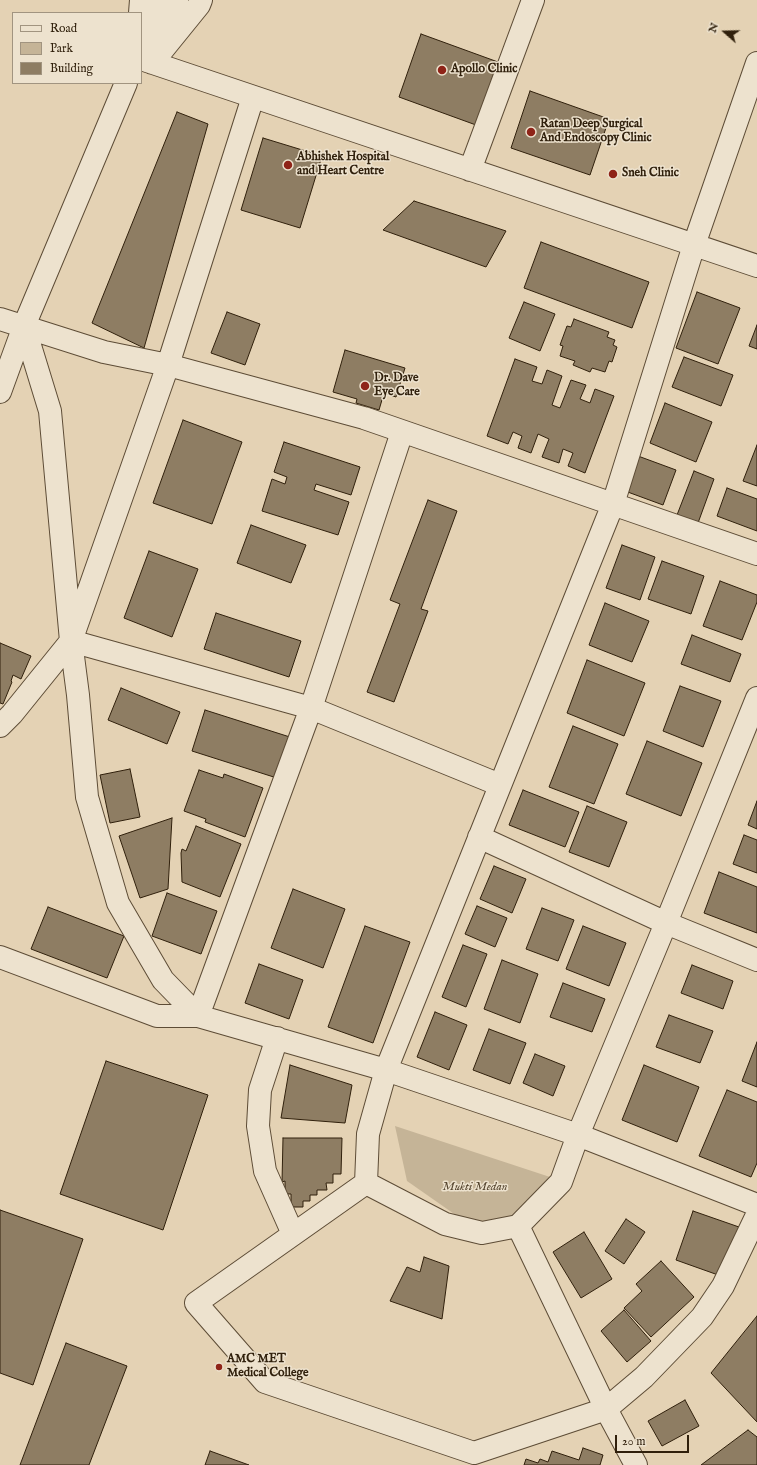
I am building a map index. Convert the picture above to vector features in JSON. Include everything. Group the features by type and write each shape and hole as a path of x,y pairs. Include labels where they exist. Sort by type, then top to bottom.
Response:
{"street":[{"path":"145,56 199,5 201,0"},
{"path":"470,170 533,0"},
{"path":"145,56 158,7"},
{"path":"145,56 254,97 757,266"},
{"path":"366,1183 368,1134 386,1070 613,504 694,245 757,63"},
{"path":"0,392 24,326 126,84"},
{"path":"0,726 12,714 71,641 168,365 254,97"},
{"path":"0,319 104,352 168,365 364,418 757,554"},
{"path":"24,326 50,411 87,797 118,903 163,980 198,1016"},
{"path":"198,1016 311,708 402,432"},
{"path":"71,641 311,708 500,785"},
{"path":"366,1183 445,1224 482,1233 518,1226 561,1182 578,1136 757,698"},
{"path":"479,837 666,923 757,960"},
{"path":"0,957 157,1016 198,1016 386,1070 578,1136 757,1205"},
{"path":"277,1038 260,1090 258,1126 265,1171 293,1234"},
{"path":"366,1183 196,1302 265,1382 474,1453 606,1409 644,1377 702,1317 723,1286 757,1215"},
{"path":"518,1226 606,1409 636,1465"}],"green space":[{"name":"Mukti Medan","path":"395,1126 550,1177 524,1213 470,1225 407,1181"}],"building":[{"path":"421,34 498,62 476,125 399,97"},
{"path":"530,91 609,119 590,175 511,148"},
{"path":"177,112 208,124 144,348 92,323"},
{"path":"263,138 322,156 300,228 241,210"},
{"path":"414,201 506,231 486,267 383,230"},
{"path":"541,242 649,282 632,328 524,288"},
{"path":"697,292 740,308 718,364 676,348"},
{"path":"524,302 555,314 540,351 509,338"},
{"path":"227,312 260,324 245,365 211,353"},
{"path":"574,319 609,332 607,337 615,340 613,345 617,347 612,362 609,361 605,372 592,368 590,372 573,365 575,361 560,356 563,346 560,345 567,326 571,327"},
{"path":"757,325 757,349 749,346"},
{"path":"345,350 405,368 396,397 384,393 379,410 356,403 357,399 333,392"},
{"path":"684,357 733,375 721,406 672,387"},
{"path":"515,359 537,367 532,381 542,384 547,370 562,376 552,405 560,408 571,380 586,385 580,399 590,403 595,389 614,396 585,473 568,466 573,453 563,449 559,463 542,457 549,439 538,434 531,453 518,448 522,436 513,432 508,444 487,436"},
{"path":"665,403 712,422 696,462 650,443"},
{"path":"183,420 242,442 212,524 153,503"},
{"path":"284,442 360,467 351,495 316,484 314,490 349,502 338,535 262,511 272,479 285,484 287,477 274,472"},
{"path":"757,445 757,486 743,481"},
{"path":"638,456 676,470 663,505 625,491"},
{"path":"694,471 714,479 698,523 677,515"},
{"path":"727,488 757,499 757,531 717,516"},
{"path":"428,500 457,511 421,609 428,611 394,702 367,692 400,604 390,600"},
{"path":"251,525 306,545 291,583 237,563"},
{"path":"622,545 655,557 640,600 606,588"},
{"path":"149,551 198,569 172,637 124,618"},
{"path":"662,561 704,576 691,614 648,599"},
{"path":"720,581 757,595 757,602 742,640 703,626"},
{"path":"605,603 649,621 632,662 589,645"},
{"path":"216,613 301,641 289,677 204,649"},
{"path":"692,635 741,654 730,682 681,664"},
{"path":"0,643 31,656 21,679 13,675 12,682 3,704 0,703"},
{"path":"587,660 645,683 624,736 567,713"},
{"path":"680,686 721,701 703,747 663,731"},
{"path":"121,688 180,712 167,744 108,720"},
{"path":"205,710 293,738 280,779 192,751"},
{"path":"573,726 618,744 594,804 549,787"},
{"path":"647,741 702,763 681,816 626,794"},
{"path":"130,769 140,817 110,823 100,775"},
{"path":"199,770 223,778 224,774 263,788 245,837 205,822 206,819 184,811"},
{"path":"523,790 579,812 565,847 509,825"},
{"path":"757,801 757,829 748,825"},
{"path":"587,806 627,822 609,867 569,852"},
{"path":"172,818 168,889 140,898 119,836"},
{"path":"196,826 241,844 220,897 182,882 182,849 186,851"},
{"path":"744,835 757,840 757,873 733,864"},
{"path":"494,866 526,879 512,913 480,899"},
{"path":"719,872 757,887 757,933 704,913"},
{"path":"293,889 345,909 323,968 271,948"},
{"path":"167,893 217,911 201,954 152,936"},
{"path":"477,906 507,918 495,947 465,934"},
{"path":"48,907 124,936 107,978 31,949"},
{"path":"542,908 574,920 558,961 526,949"},
{"path":"365,926 410,942 373,1043 328,1027"},
{"path":"583,926 626,943 609,986 566,969"},
{"path":"463,945 487,954 466,1007 442,997"},
{"path":"502,960 538,974 520,1023 484,1009"},
{"path":"259,964 303,980 289,1019 245,1003"},
{"path":"692,965 733,981 723,1009 681,993"},
{"path":"563,983 605,999 592,1032 550,1017"},
{"path":"435,1012 467,1025 449,1070 417,1057"},
{"path":"669,1015 713,1031 700,1063 656,1047"},
{"path":"489,1029 526,1043 510,1084 473,1070"},
{"path":"757,1042 757,1087 742,1081"},
{"path":"535,1054 565,1066 553,1096 523,1083"},
{"path":"106,1061 208,1095 163,1230 60,1194"},
{"path":"290,1065 352,1085 345,1123 281,1118"},
{"path":"644,1065 699,1087 677,1142 622,1120"},
{"path":"727,1090 757,1102 757,1163 751,1177 699,1156"},
{"path":"283,1138 342,1138 341,1174 333,1174 333,1183 326,1183 327,1190 317,1190 317,1195 310,1195 310,1201 303,1201 303,1207 291,1207 291,1194 285,1194 285,1181 282,1182"},
{"path":"0,1210 83,1239 33,1385 0,1373"},
{"path":"693,1211 739,1227 721,1276 676,1260"},
{"path":"626,1219 645,1232 624,1264 605,1251"},
{"path":"584,1232 612,1279 581,1298 553,1252"},
{"path":"424,1257 449,1266 442,1319 390,1301 407,1267 420,1272"},
{"path":"661,1261 694,1297 651,1337 624,1308 642,1291 636,1284"},
{"path":"624,1310 651,1341 627,1362 601,1331"},
{"path":"757,1316 757,1422 711,1373"},
{"path":"66,1343 127,1366 89,1465 20,1465"},
{"path":"685,1400 699,1426 662,1446 648,1421"},
{"path":"748,1430 757,1437 757,1465 701,1465"},
{"path":"583,1448 603,1455 600,1465 524,1465 526,1459 538,1463 540,1459 548,1462 552,1451 579,1460"},
{"path":"210,1451 249,1465 205,1465"}],"place":[{"name":"Apollo Clinic","path":"442,70"},
{"name":"Ratan Deep Surgical And Endoscopy Clinic","path":"531,132"},
{"name":"Abhishek Hospital and Heart Centre","path":"288,165"},
{"name":"Sneh Clinic","path":"613,174"},
{"name":"Dr. Dave Eye Care","path":"365,386"},
{"name":"AMC MET Medical College","path":"219,1367"}]}
